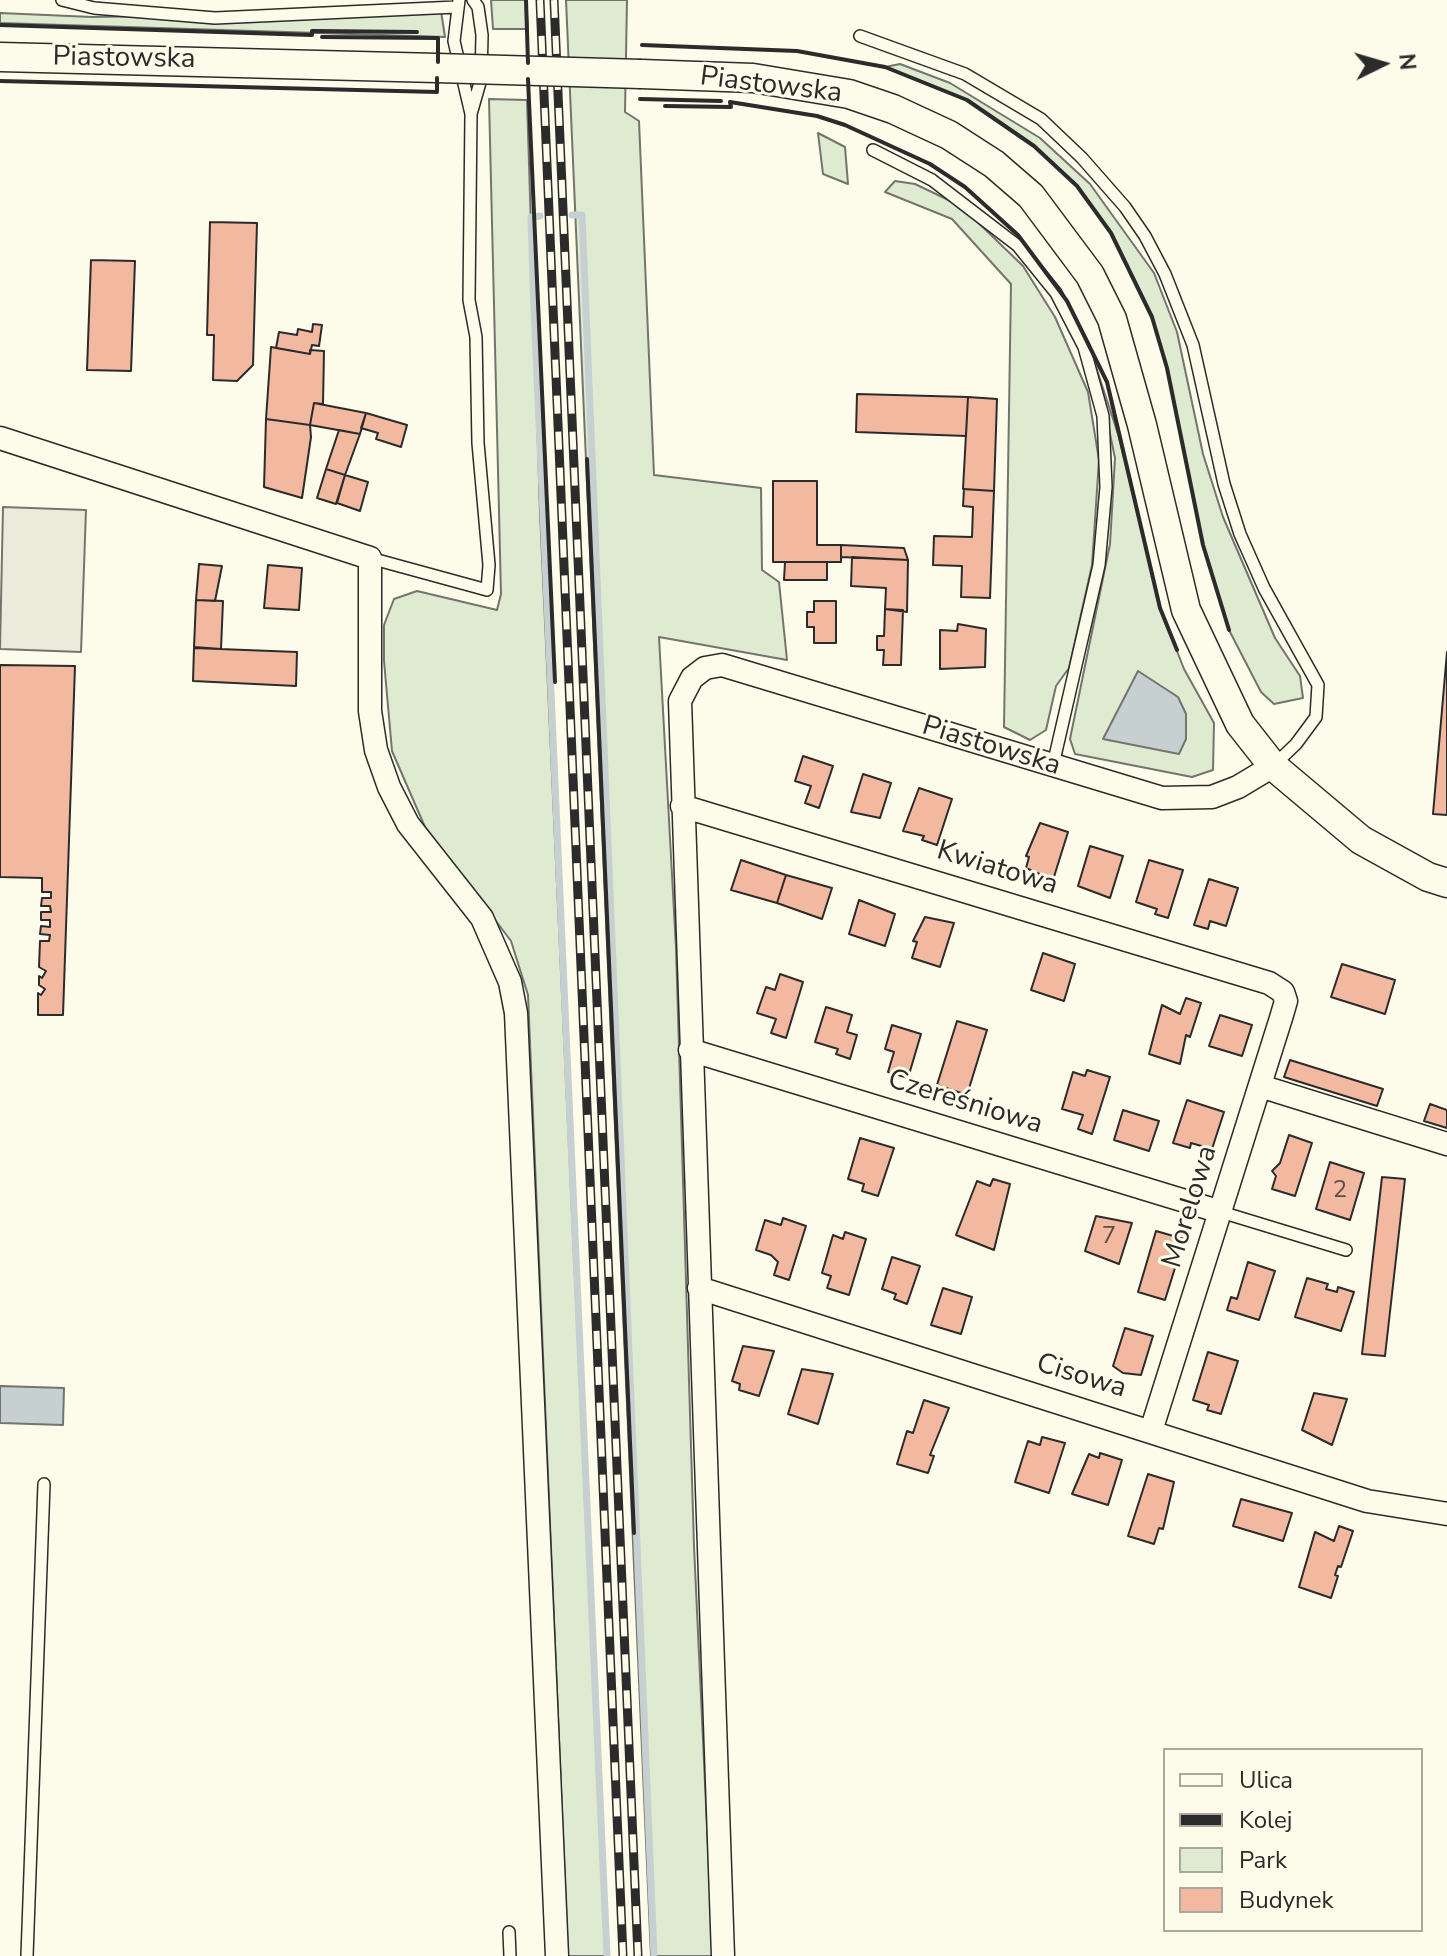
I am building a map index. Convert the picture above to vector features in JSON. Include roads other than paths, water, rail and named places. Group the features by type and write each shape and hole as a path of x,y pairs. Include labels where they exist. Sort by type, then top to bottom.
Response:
{"street":[{"name":"Piastowska","path":"0,57 753,78 849,94 893,109 949,135 994,164 1031,196 1062,233 1090,275 1112,319 1142,425 1186,610 1240,724 1273,766 1361,840 1428,877 1447,883"},
{"path":"0,438 370,558 370,711 376,750 389,787 408,824 482,918 510,982 516,1013 522,1080 557,1956"},
{"name":"Piastowska","path":"682,806 680,701 692,678 705,668 722,665 1162,798 1212,797 1238,787 1273,766"},
{"path":"682,806 723,1956"},
{"name":"Kwiatowa","path":"682,806 1269,983 1279,988 1286,1001"},
{"name":"Morelowa","path":"1151,1431 1286,1001"},
{"name":"Czereśniowa","path":"690,1050 1221,1212"},
{"path":"1260,1086 1447,1144"},
{"name":"Cisowa","path":"699,1288 1367,1501 1447,1514"}],"lane":[{"path":"62,0 94,8 215,18 458,4 454,41 471,114 469,300 476,337 478,443 489,565 487,590 370,558"},
{"path":"471,114 481,79 482,35 478,7 473,0"},
{"path":"860,36 965,74 1041,119 1082,158 1125,207 1145,236 1165,274 1193,345 1224,484 1240,534 1264,588 1318,685 1316,717 1296,744 1273,766"},
{"path":"873,150 932,180 1018,246 1056,293 1084,347 1103,416 1106,487 1099,565 1053,765"},
{"path":"1221,1212 1346,1250"},
{"path":"27,1956 44,1484"},
{"path":"509,1932 510,1956"}],"waterway":[{"path":"572,215 582,215 654,1956"},
{"path":"540,216 531,217 534,309 607,1956"}],"railway":[{"path":"540,0 623,1956"},
{"path":"554,0 638,1956"}]}
